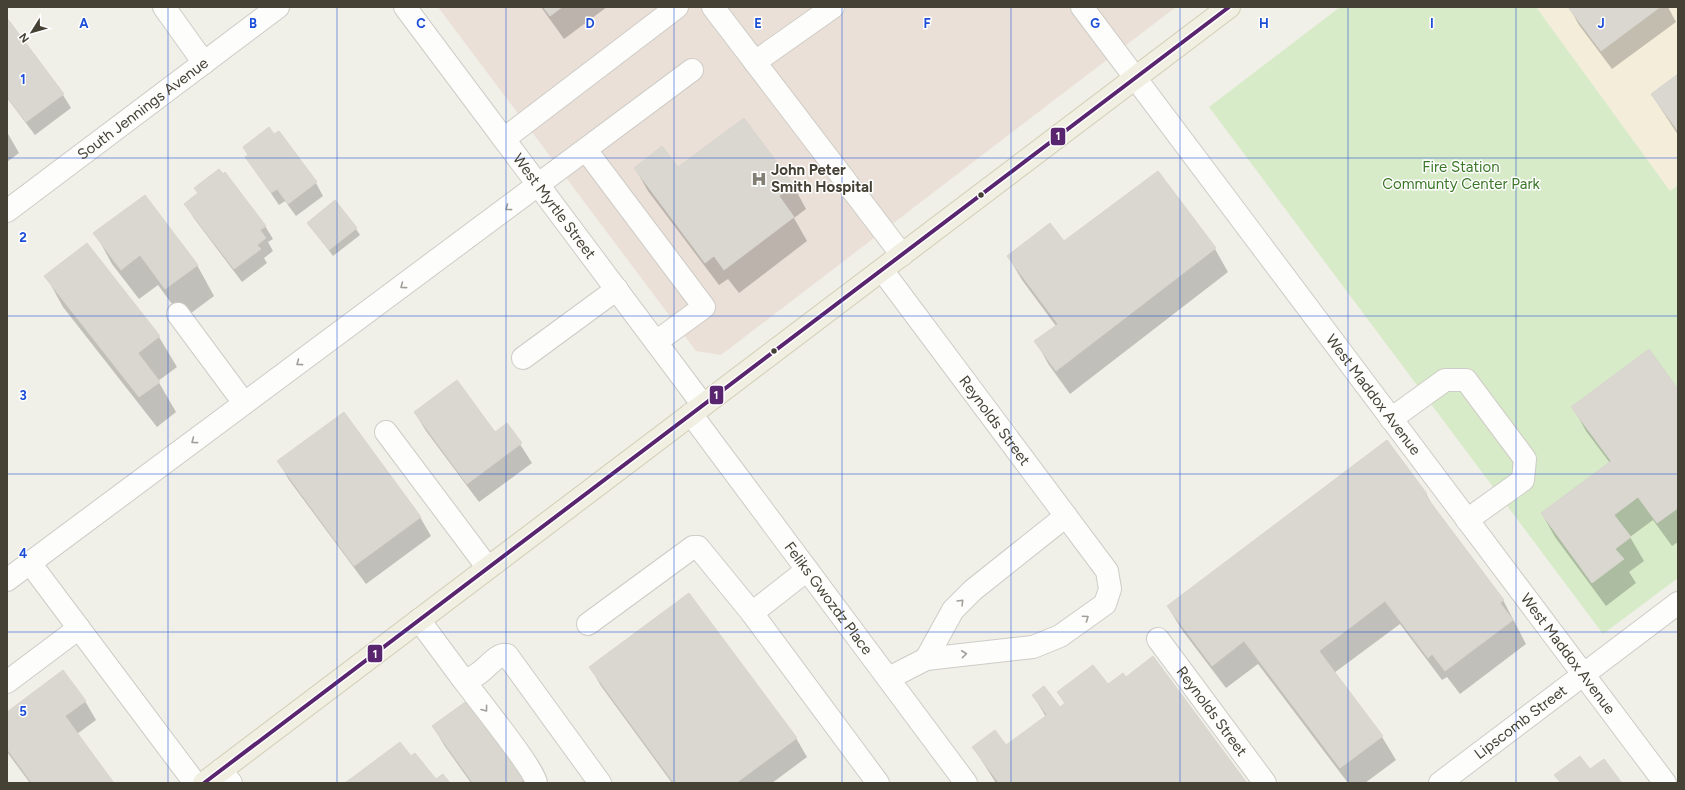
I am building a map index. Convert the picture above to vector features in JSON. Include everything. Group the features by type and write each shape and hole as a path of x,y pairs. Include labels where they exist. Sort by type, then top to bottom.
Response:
{"main road":[{"path":"204,783 226,776 419,620 1229,7"}],"street":[{"path":"164,7 204,63"},
{"name":"South Jennings Avenue","path":"7,211 278,7"},
{"name":"West Myrtle Street","path":"405,7 656,342 697,410"},
{"path":"504,139 677,7"},
{"path":"713,7 902,255"},
{"path":"755,62 832,7"},
{"name":"West Maddox Avenue","path":"1082,7 1665,783"},
{"path":"7,580 692,70"},
{"path":"586,150 704,307 656,342"},
{"name":"Reynolds Street","path":"882,270 1107,571 1110,589 1105,604 1060,636 1033,647 926,659"},
{"path":"523,358 616,289"},
{"path":"178,314 244,404"},
{"path":"1391,419 1445,380 1466,380 1525,459 1522,480 1467,520"},
{"name":"Feliks Gwozdz Place","path":"697,410 807,570 966,783"},
{"path":"386,432 488,568"},
{"path":"889,678 926,659 954,610 973,590 1066,516"},
{"path":"588,624 692,547 698,547 752,613 878,783"},
{"path":"30,563 195,783"},
{"path":"752,613 807,570"},
{"name":"Lipscomb Street","path":"1440,783 1678,604"},
{"path":"419,620 527,764 536,779 536,783"},
{"path":"7,682 79,628"},
{"name":"Reynolds Street","path":"1158,639 1265,783"},
{"path":"462,678 471,678 500,656 507,655 600,783"}],"shaded area":[{"name":"John Peter Smith Hospital","path":"438,7 1176,7 721,355 696,351"},
{"path":"1536,7 1678,7 1678,185 1670,191"}],"green space":[{"name":"Fire Station Communty Center Park","path":"1340,7 1536,7 1670,191 1678,185 1678,578 1603,634 1209,107"}],"building":[{"path":"543,7 562,7 550,16"},
{"path":"1568,7 1660,7 1601,51"},
{"path":"7,18 64,94 26,122 7,97"},
{"path":"1678,74 1678,131 1651,94"},
{"path":"744,118 794,185 779,196 794,217 724,270 714,256 705,263 634,168 662,146 678,167"},
{"path":"269,127 274,134 279,131 317,182 288,204 277,189 271,193 245,157 248,155 243,147"},
{"path":"219,169 223,174 225,172 266,226 260,230 266,238 257,245 261,249 234,269 184,204 198,193 194,188"},
{"path":"1158,171 1216,248 1056,371 1034,341 1058,324 1007,256 1050,223 1064,241"},
{"path":"145,195 198,265 165,289 140,255 121,270 93,233"},
{"path":"335,200 357,228 329,250 307,223"},
{"path":"87,243 160,336 138,353 160,382 139,397 44,276"},
{"path":"1649,349 1678,389 1678,508 1657,523 1638,497 1614,515 1631,537 1615,549 1624,559 1592,583 1541,513 1611,461 1571,407"},
{"path":"457,380 495,432 507,423 522,443 467,484 414,412"},
{"path":"344,412 421,517 354,566 277,461"},
{"path":"1387,440 1427,494 1425,495 1504,600 1500,603 1513,620 1445,671 1432,654 1428,658 1385,601 1319,651 1383,736 1340,768 1244,641 1212,666 1167,606"},
{"path":"689,593 797,738 736,783 674,783 589,667"},
{"path":"1153,656 1247,783 999,783 972,747 995,730 1006,745 1047,715 1032,695 1044,686 1060,707 1065,703 1057,692 1093,665 1108,684 1123,673 1126,677"},
{"path":"63,670 86,701 65,716 114,783 32,783 7,749 7,712"},
{"path":"468,700 525,779 519,783 473,783 432,726"},
{"path":"400,742 411,756 415,753 436,779 443,774 450,783 345,783"},
{"path":"1580,756 1590,769 1604,759 1622,783 1561,783 1554,775"}],"transit line":[{"name":"1","path":"204,783 1229,7"}],"place":[{"name":"John Peter Smith Hospital","path":"759,179"}]}
